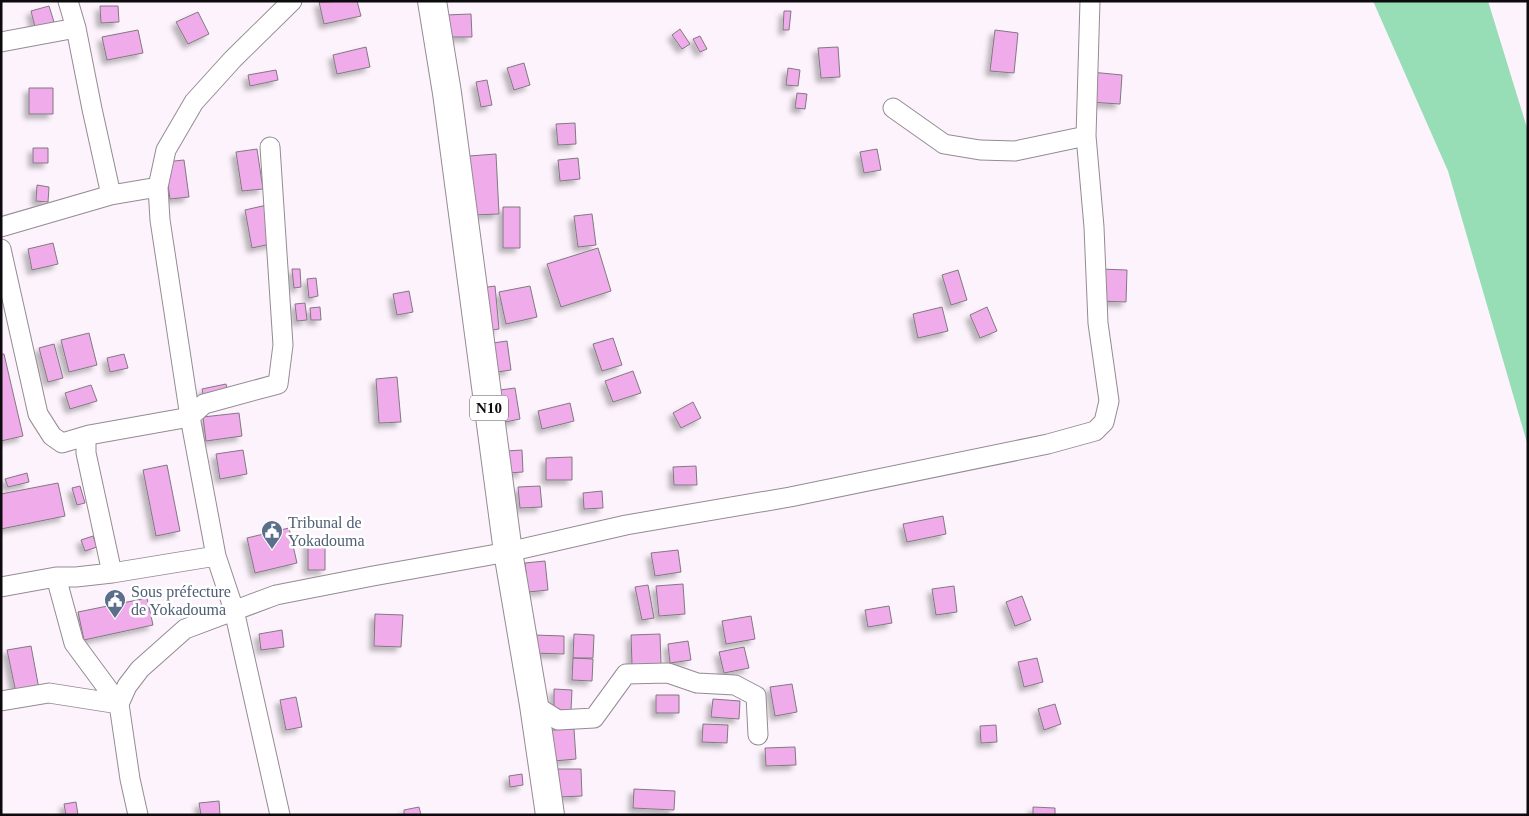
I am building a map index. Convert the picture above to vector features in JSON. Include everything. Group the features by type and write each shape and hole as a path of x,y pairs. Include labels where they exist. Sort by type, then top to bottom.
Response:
{"highway":[{"name":"N10","path":"432,1 447,93 508,552 534,704 550,815"}],"street":[{"path":"68,1 76,28 112,195"},
{"path":"280,815 234,610 216,556 190,417 160,220 158,187 166,150 194,102 233,58 292,1"},
{"path":"119,704 127,686 140,669 185,630 276,595 508,552 626,525 790,496 1039,446 1074,438 1095,430 1104,422 1109,401 1098,324 1094,227 1086,136 1090,1"},
{"path":"1,42 76,28"},
{"path":"893,108 944,144 980,150 1014,151 1086,136"},
{"path":"1,249 38,414 52,436 62,443 89,435 190,417 204,404 278,384 283,345 270,147"},
{"path":"1,227 112,195 158,187"},
{"path":"89,435 86,442 86,453 112,572"},
{"path":"1,587 56,577 76,577 216,556"},
{"path":"56,577 74,643 119,704 130,779 138,815"},
{"path":"534,704 558,720 594,718 626,674 668,673 697,683 734,685 756,696 758,735"},
{"path":"1,701 49,694 119,704"}],"green space":[{"path":"1373,1 1488,1 1528,131 1528,446 1448,171"}],"building":[{"path":"357,1 361,16 324,24 319,2"},
{"path":"49,6 54,22 35,27 31,11"},
{"path":"100,6 118,6 119,22 101,23"},
{"path":"784,11 791,11 789,30 783,30"},
{"path":"198,12 209,34 188,44 176,22"},
{"path":"471,14 472,37 446,37 446,15"},
{"path":"680,29 690,44 682,49 672,35"},
{"path":"138,30 143,53 107,60 102,37"},
{"path":"995,30 1018,33 1014,73 990,71"},
{"path":"700,36 707,49 700,52 693,39"},
{"path":"366,47 370,67 337,74 333,55"},
{"path":"838,47 840,77 821,78 818,48"},
{"path":"524,63 530,85 514,90 507,68"},
{"path":"788,68 800,70 798,86 786,85"},
{"path":"276,70 278,80 250,86 248,75"},
{"path":"1091,72 1122,75 1120,104 1089,102"},
{"path":"487,80 492,105 481,107 476,82"},
{"path":"29,88 53,88 53,114 29,114"},
{"path":"797,93 807,94 805,109 795,108"},
{"path":"575,123 576,144 558,145 556,124"},
{"path":"33,148 48,148 48,163 33,163"},
{"path":"257,149 263,189 242,191 236,152"},
{"path":"877,149 881,170 864,173 860,152"},
{"path":"496,154 499,214 472,215 469,156"},
{"path":"578,158 580,179 560,181 558,160"},
{"path":"184,160 189,197 170,199 165,162"},
{"path":"37,185 49,187 48,202 36,201"},
{"path":"267,205 275,243 252,248 245,210"},
{"path":"503,207 520,207 520,248 503,248"},
{"path":"592,214 596,245 578,247 574,216"},
{"path":"53,243 58,264 32,270 28,249"},
{"path":"598,248 611,291 561,307 547,264"},
{"path":"292,269 300,269 301,287 294,288"},
{"path":"1100,269 1127,270 1126,302 1099,301"},
{"path":"958,270 967,300 951,305 942,275"},
{"path":"316,278 318,296 309,298 307,279"},
{"path":"495,286 499,329 486,331 481,288"},
{"path":"530,286 537,317 506,324 499,292"},
{"path":"409,291 413,312 397,315 393,294"},
{"path":"305,303 307,320 297,321 295,304"},
{"path":"320,307 321,320 311,320 310,308"},
{"path":"942,307 948,331 918,338 913,314"},
{"path":"987,307 997,331 980,338 970,315"},
{"path":"89,333 97,365 69,372 61,340"},
{"path":"613,338 622,365 602,371 593,344"},
{"path":"507,341 511,370 497,372 493,343"},
{"path":"54,344 63,378 48,382 39,348"},
{"path":"1,354 4,354 23,436 1,441"},
{"path":"124,354 128,368 110,372 107,358"},
{"path":"633,371 641,393 613,402 605,381"},
{"path":"397,377 401,422 379,423 376,379"},
{"path":"226,384 228,394 204,399 202,389"},
{"path":"91,385 97,401 70,409 65,393"},
{"path":"515,388 520,419 505,422 500,390"},
{"path":"693,402 701,418 681,428 673,413"},
{"path":"570,403 574,421 542,429 538,411"},
{"path":"239,413 242,436 206,441 203,417"},
{"path":"243,450 247,474 220,479 216,454"},
{"path":"522,450 523,472 508,473 507,451"},
{"path":"572,457 572,480 546,480 546,458"},
{"path":"167,465 180,531 156,536 143,470"},
{"path":"696,466 697,485 674,485 673,467"},
{"path":"27,473 29,482 8,487 5,479"},
{"path":"58,483 65,516 1,529 1,494"},
{"path":"80,486 85,503 77,505 72,488"},
{"path":"540,486 542,507 520,508 518,487"},
{"path":"602,491 603,508 584,509 583,493"},
{"path":"943,516 946,534 907,542 903,524"},
{"name":"Tribunal de Yokadouma","path":"289,528 297,563 255,573 247,538"},
{"path":"93,536 97,547 85,551 81,540"},
{"path":"308,541 325,541 325,570 308,570"},
{"path":"678,550 681,572 655,576 651,553"},
{"path":"545,561 548,590 528,592 525,563"},
{"path":"683,584 685,614 659,616 656,586"},
{"path":"648,585 654,618 642,620 635,587"},
{"path":"954,586 957,612 936,615 932,589"},
{"path":"1022,596 1031,620 1015,626 1006,602"},
{"name":"Sous préfecture de Yokadouma","path":"147,598 153,625 84,640 78,612"},
{"path":"889,606 892,623 868,627 865,610"},
{"path":"375,614 403,615 401,647 374,646"},
{"path":"751,616 755,639 726,644 722,621"},
{"path":"282,630 284,647 261,650 259,634"},
{"path":"574,634 594,635 593,658 573,658"},
{"path":"660,634 661,664 632,665 631,635"},
{"path":"534,635 564,636 564,654 533,653"},
{"path":"688,641 691,660 670,663 668,644"},
{"path":"31,646 39,689 16,693 7,650"},
{"path":"744,647 749,668 724,673 719,652"},
{"path":"573,658 593,659 592,681 572,680"},
{"path":"1037,658 1043,682 1024,687 1018,662"},
{"path":"792,684 797,712 775,716 770,687"},
{"path":"554,689 572,690 571,710 554,710"},
{"path":"656,695 679,695 679,713 656,713"},
{"path":"296,697 302,727 286,730 280,700"},
{"path":"713,699 740,701 739,719 711,717"},
{"path":"1055,704 1061,724 1044,730 1038,709"},
{"path":"703,724 728,725 727,743 702,742"},
{"path":"996,725 997,742 981,743 980,726"},
{"path":"574,729 576,759 554,761 552,730"},
{"path":"795,747 796,765 766,766 765,748"},
{"path":"557,769 581,769 582,796 558,797"},
{"path":"522,774 523,785 510,787 509,776"},
{"path":"634,789 675,791 674,810 633,808"},
{"path":"219,801 220,815 201,815 199,803"},
{"path":"76,802 78,815 66,815 64,804"},
{"path":"419,807 421,815 404,815 404,810"},
{"path":"1033,807 1055,808 1055,815 1033,815"}],"place":[{"name":"Tribunal de Yokadouma","path":"272,550"},
{"name":"Sous préfecture de Yokadouma","path":"115,619"}]}
